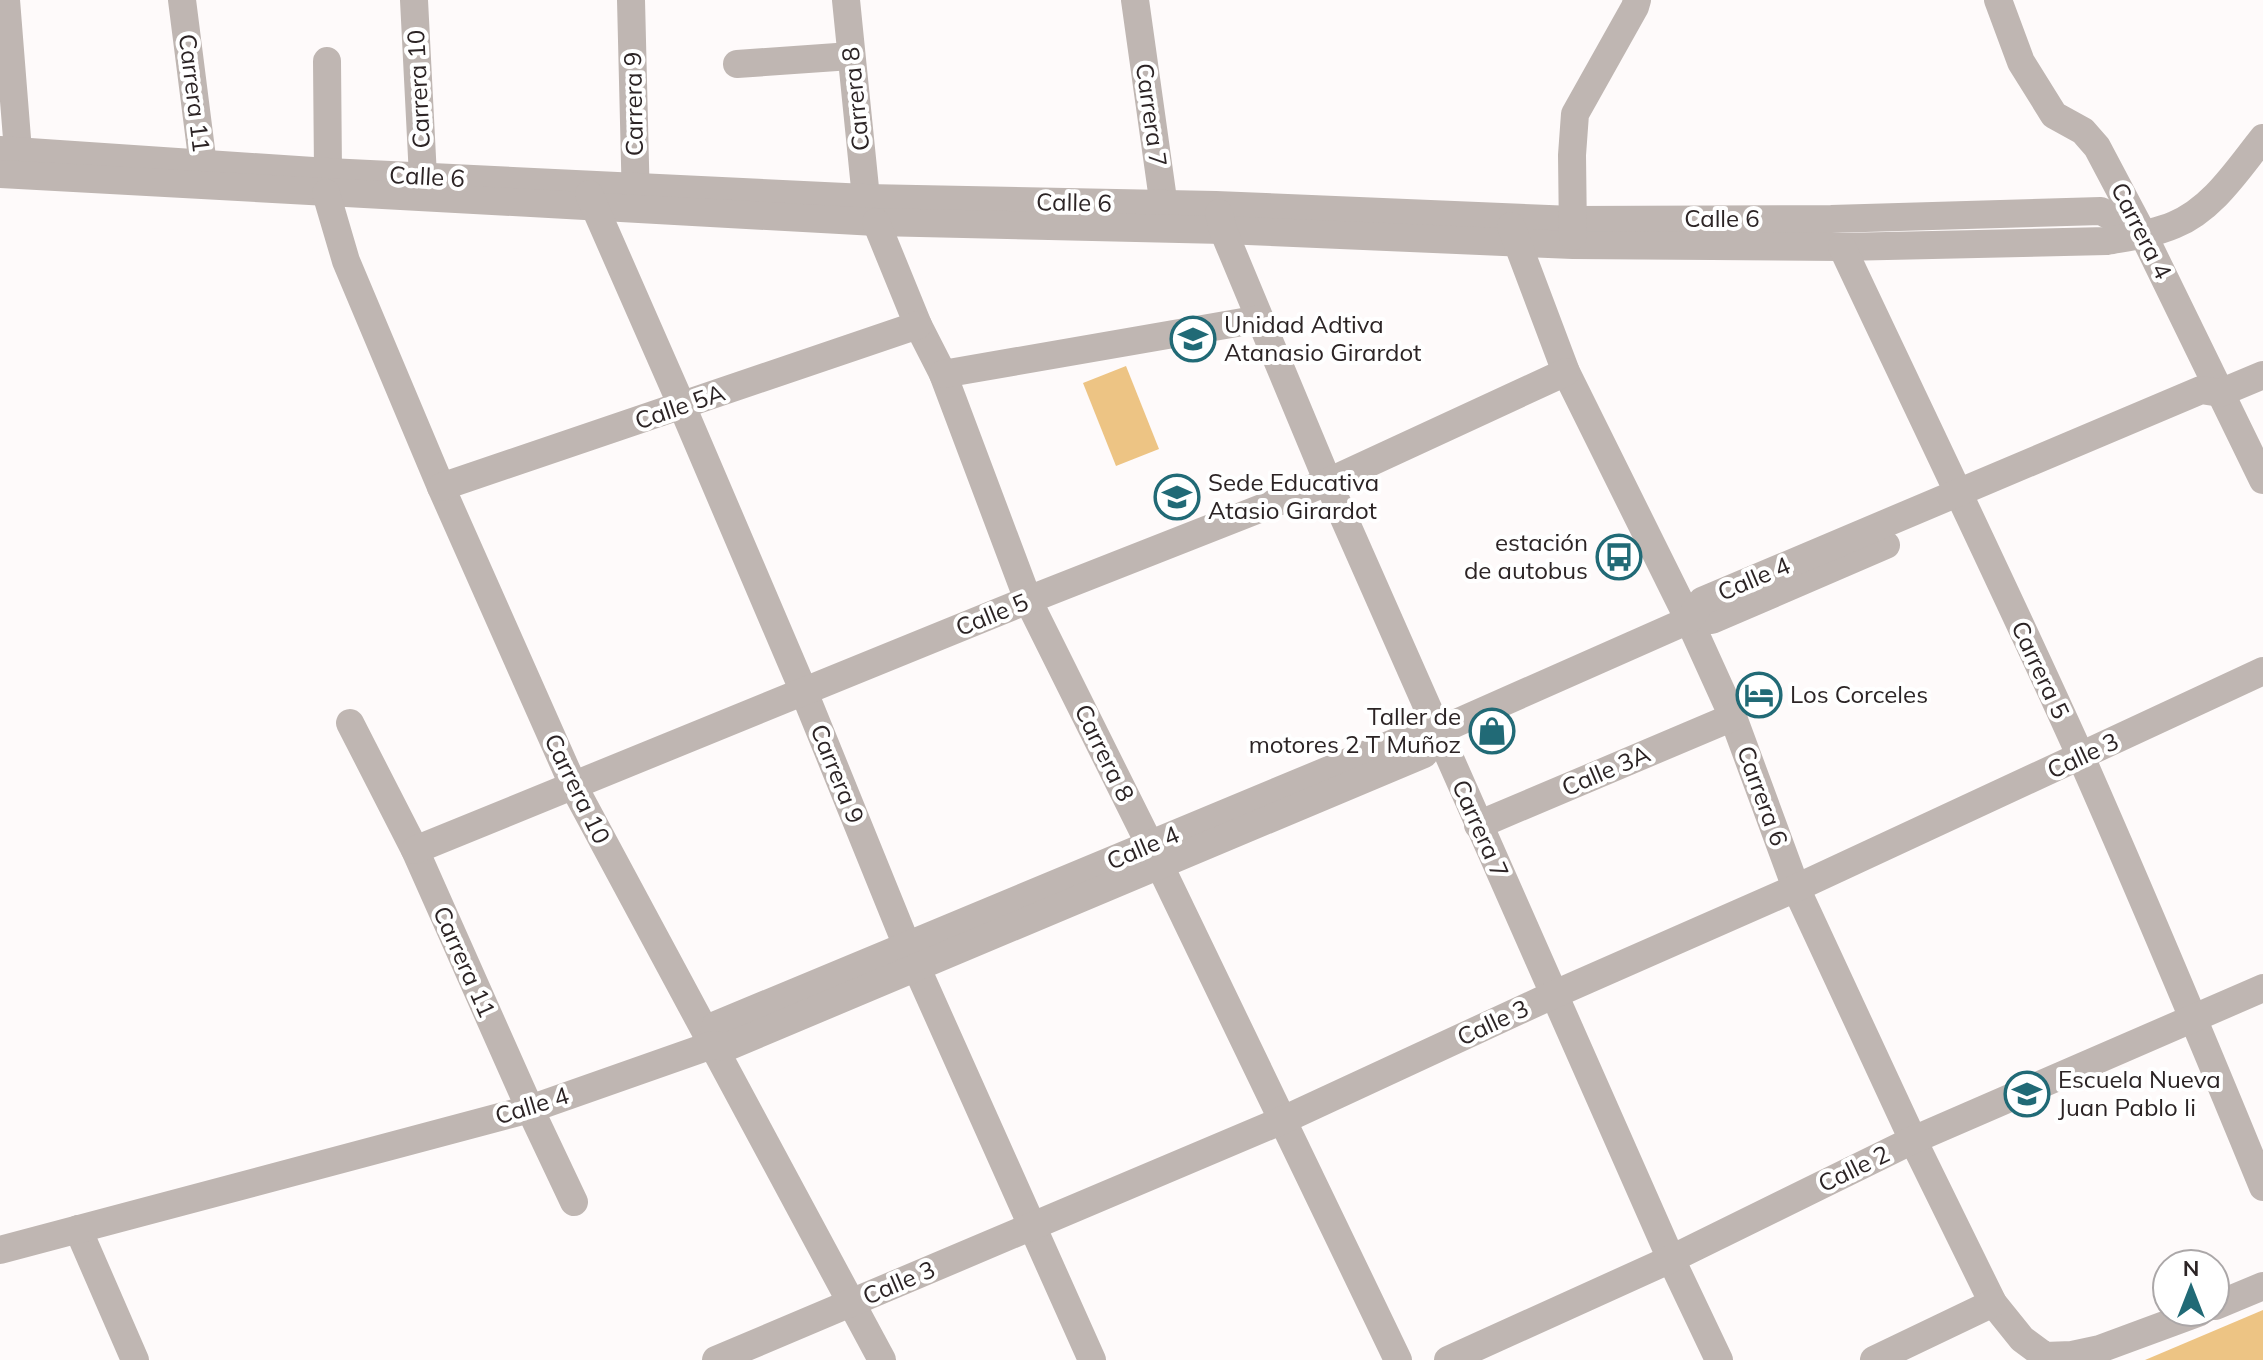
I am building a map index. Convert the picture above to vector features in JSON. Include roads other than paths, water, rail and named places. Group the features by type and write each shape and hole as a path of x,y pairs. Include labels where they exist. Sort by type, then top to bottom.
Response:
{"street":[{"path":"6,0 9,150"},
{"name":"Carrera 11","path":"182,0 205,175"},
{"name":"Carrera 10","path":"414,0 423,177"},
{"name":"Carrera 9","path":"631,0 636,198"},
{"name":"Carrera 8","path":"846,0 871,210 918,325 943,374 1028,600 1155,855 1398,1360"},
{"name":"Carrera 7","path":"1135,0 1166,217"},
{"path":"1573,232 1575,114 1637,0"},
{"name":"Carrera 4","path":"1998,0 2021,62 2054,115 2083,131 2097,147 2263,480"},
{"path":"737,64 851,56"},
{"name":"Carrera 10","path":"327,61 327,182 346,261 441,487 574,787 882,1360"},
{"name":"Calle 6","path":"0,174 205,175 871,210 1220,218 1573,232 1842,247 2107,241 2143,234 2176,225 2213,199 2263,138"},
{"name":"Calle 6","path":"9,150 205,175"},
{"name":"Calle 6","path":"327,182 423,177 590,197"},
{"name":"Carrera 9","path":"590,197 804,692 912,957 1092,1360"},
{"name":"Calle 6","path":"1573,232 1831,219 2101,211 2143,234"},
{"name":"Carrera 7","path":"1220,218 1328,482 1671,1259 1719,1360"},
{"name":"Carrera 6","path":"1513,230 1566,372 1689,620 1733,717 1796,888 1993,1303 2022,1339 2045,1356 2072,1355 2100,1349 2157,1328"},
{"name":"Carrera 5","path":"1842,247 2081,757 2263,1187"},
{"path":"943,374 1260,319"},
{"name":"Calle 5A","path":"441,487 918,325"},
{"name":"Calle 5","path":"415,850 1028,600 1328,482 1566,372"},
{"name":"Calle 4","path":"0,1250 530,1109 712,1045 716,1025 912,957 1155,855 1424,754 1438,731 1689,620 1702,601 1963,501 2201,390 2220,393 2263,375"},
{"name":"Calle 3","path":"716,1360 1283,1120 1555,994 1796,888 2263,671"},
{"name":"Calle 3A","path":"1478,825 1733,717"},
{"name":"Carrera 11","path":"350,723 415,850 574,1202"},
{"name":"Calle 2","path":"1448,1360 1671,1259 1913,1140 2263,988"},
{"path":"78,1229 135,1360"},
{"path":"2231,1299 2263,1286"},
{"path":"1874,1360 1993,1303"}],"place":[{"name":"Unidad Adtiva Atanasio Girardot","path":"1193,339"},
{"name":"Sede Educativa Atasio Girardot","path":"1177,497"},
{"name":"estación de autobus","path":"1619,557"},
{"name":"Los Corceles","path":"1759,695"},
{"name":"Taller de motores 2 T Muñoz","path":"1492,731"},
{"name":"Escuela Nueva Juan Pablo Ii","path":"2027,1094"}]}
